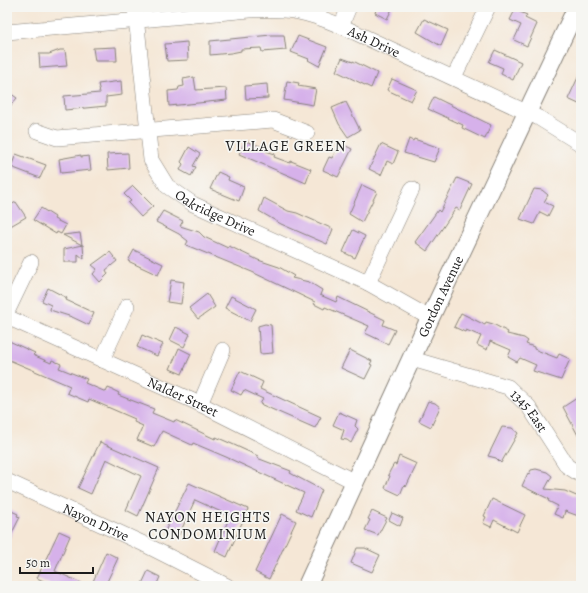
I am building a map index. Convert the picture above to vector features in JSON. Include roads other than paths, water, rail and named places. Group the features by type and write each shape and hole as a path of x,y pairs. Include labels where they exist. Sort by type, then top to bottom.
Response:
{"main road":[{"name":"Gordon Avenue","path":"307,586 430,318 577,7"}],"street":[{"path":"341,26 349,7"},
{"path":"454,77 488,7"},
{"name":"Ash Drive","path":"7,32 136,14 281,9 311,14 454,77 527,112 581,144"},
{"name":"Oakridge Drive","path":"136,14 151,160 167,186 186,200 368,283 430,318"},
{"path":"37,131 58,138 273,120 307,133"},
{"path":"368,283 412,189"},
{"path":"7,312 31,262"},
{"path":"102,360 127,306"},
{"name":"Nalder Street","path":"7,317 200,404 355,482"},
{"path":"200,404 223,350"},
{"name":"1345 East","path":"412,359 508,387 529,407 566,466 581,475"},
{"name":"Nayon Drive","path":"7,481 144,544 227,586"}],"district":[{"name":"VILLAGE GREEN","path":"286,146"},
{"name":"NAYON HEIGHTS CONDOMINIUM","path":"208,526"}]}
